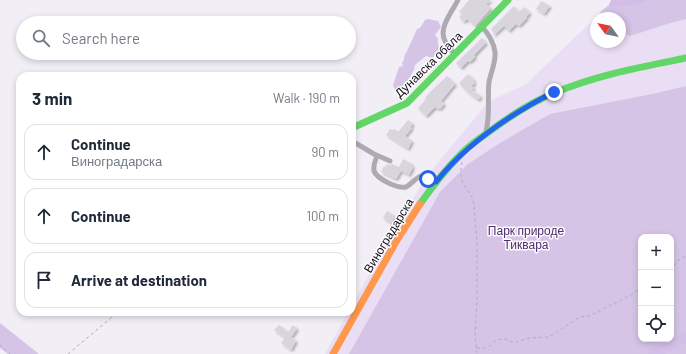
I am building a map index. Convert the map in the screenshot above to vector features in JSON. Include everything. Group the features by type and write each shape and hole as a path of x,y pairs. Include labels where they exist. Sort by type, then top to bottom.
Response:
{"street":[{"path":"455,54 445,43 442,32 458,0"},
{"name":"Дунавска обала","path":"356,126 407,102 508,0"},
{"path":"482,27 492,44 495,54 489,83 488,115 484,135"},
{"name":"Виноградарска","path":"356,311 402,230 436,182 458,157 484,135 512,116 554,92 590,80 628,70 686,58"},
{"path":"356,143 377,156 390,161"},
{"path":"377,156 374,165 376,174 394,185 401,188 406,187 421,176 436,182"},
{"name":"Виноградарска","path":"332,354 353,316"}],"path":[{"path":"464,152 461,177 472,197 474,205 477,244 477,302 475,335 477,354"},
{"path":"672,270 677,261 686,256"},
{"path":"477,348 485,348 501,339 519,342 529,338 549,336 580,317 588,316 601,310 638,290"},
{"path":"68,354 113,316"},
{"path":"0,345 10,354"}],"green space":[{"name":"Парк природе Тиквара","path":"613,0 686,0 686,354 325,354 346,316 356,316 356,298 426,177 488,102 526,84 590,23 590,48 626,48 626,12 602,12"},
{"path":"650,0 686,0 686,19 629,36 626,34 626,12 600,12 609,5 641,4"},
{"path":"428,19 438,21 441,27 435,35 438,39 438,45 441,52 432,58 426,56 415,65 405,91 401,95 398,95 393,85 399,67 403,66 402,62 417,29 420,28 425,20"},
{"name":"Парк природе Тиквара","path":"686,86 686,354 349,354 440,192 468,164 500,143 550,114"},
{"path":"0,323 39,354 8,354 0,348"}],"shaded area":[{"path":"611,0 650,0 641,4 610,7 609,5"}],"building":[{"path":"469,0 491,0 486,4 491,8 475,26 467,19 464,22 459,17 462,14 459,12"},
{"path":"541,1 550,6 544,14 536,9"},
{"path":"514,6 519,12 524,7 530,13 526,17 527,18 519,26 516,24 509,31 504,26 493,36 494,33 491,29"},
{"path":"482,38 486,43 475,54 475,57 470,62 468,61 461,68 456,63"},
{"path":"468,74 475,83 471,86 474,88 472,90 481,96 478,100 459,83"},
{"path":"447,76 455,84 441,101 444,104 440,109 435,107 426,116 418,108 430,92"},
{"path":"408,120 413,124 410,127 412,128 405,136 412,141 408,149 386,135 390,129 394,129 398,132"},
{"path":"403,159 412,164 411,165 413,167 409,175 401,171 396,179 381,172 387,164 392,164 399,167"},
{"path":"387,211 395,216 391,223 383,218"},
{"path":"279,325 288,332 293,325 297,329 291,337 296,341 291,350 281,343 285,338 274,330"}],"waterway":[{"path":"653,354 686,337"}],"traffic: fast":[{"path":"356,126 407,103 508,0"},
{"path":"420,204 454,161 466,149 502,122 527,106 554,93 586,81 619,72 686,58"}],"traffic: slow":[{"path":"356,313 397,240 420,204"},
{"path":"333,354 354,316"}],"route":[{"path":"428,179 436,182 458,157 484,135 512,116 554,92"}]}
